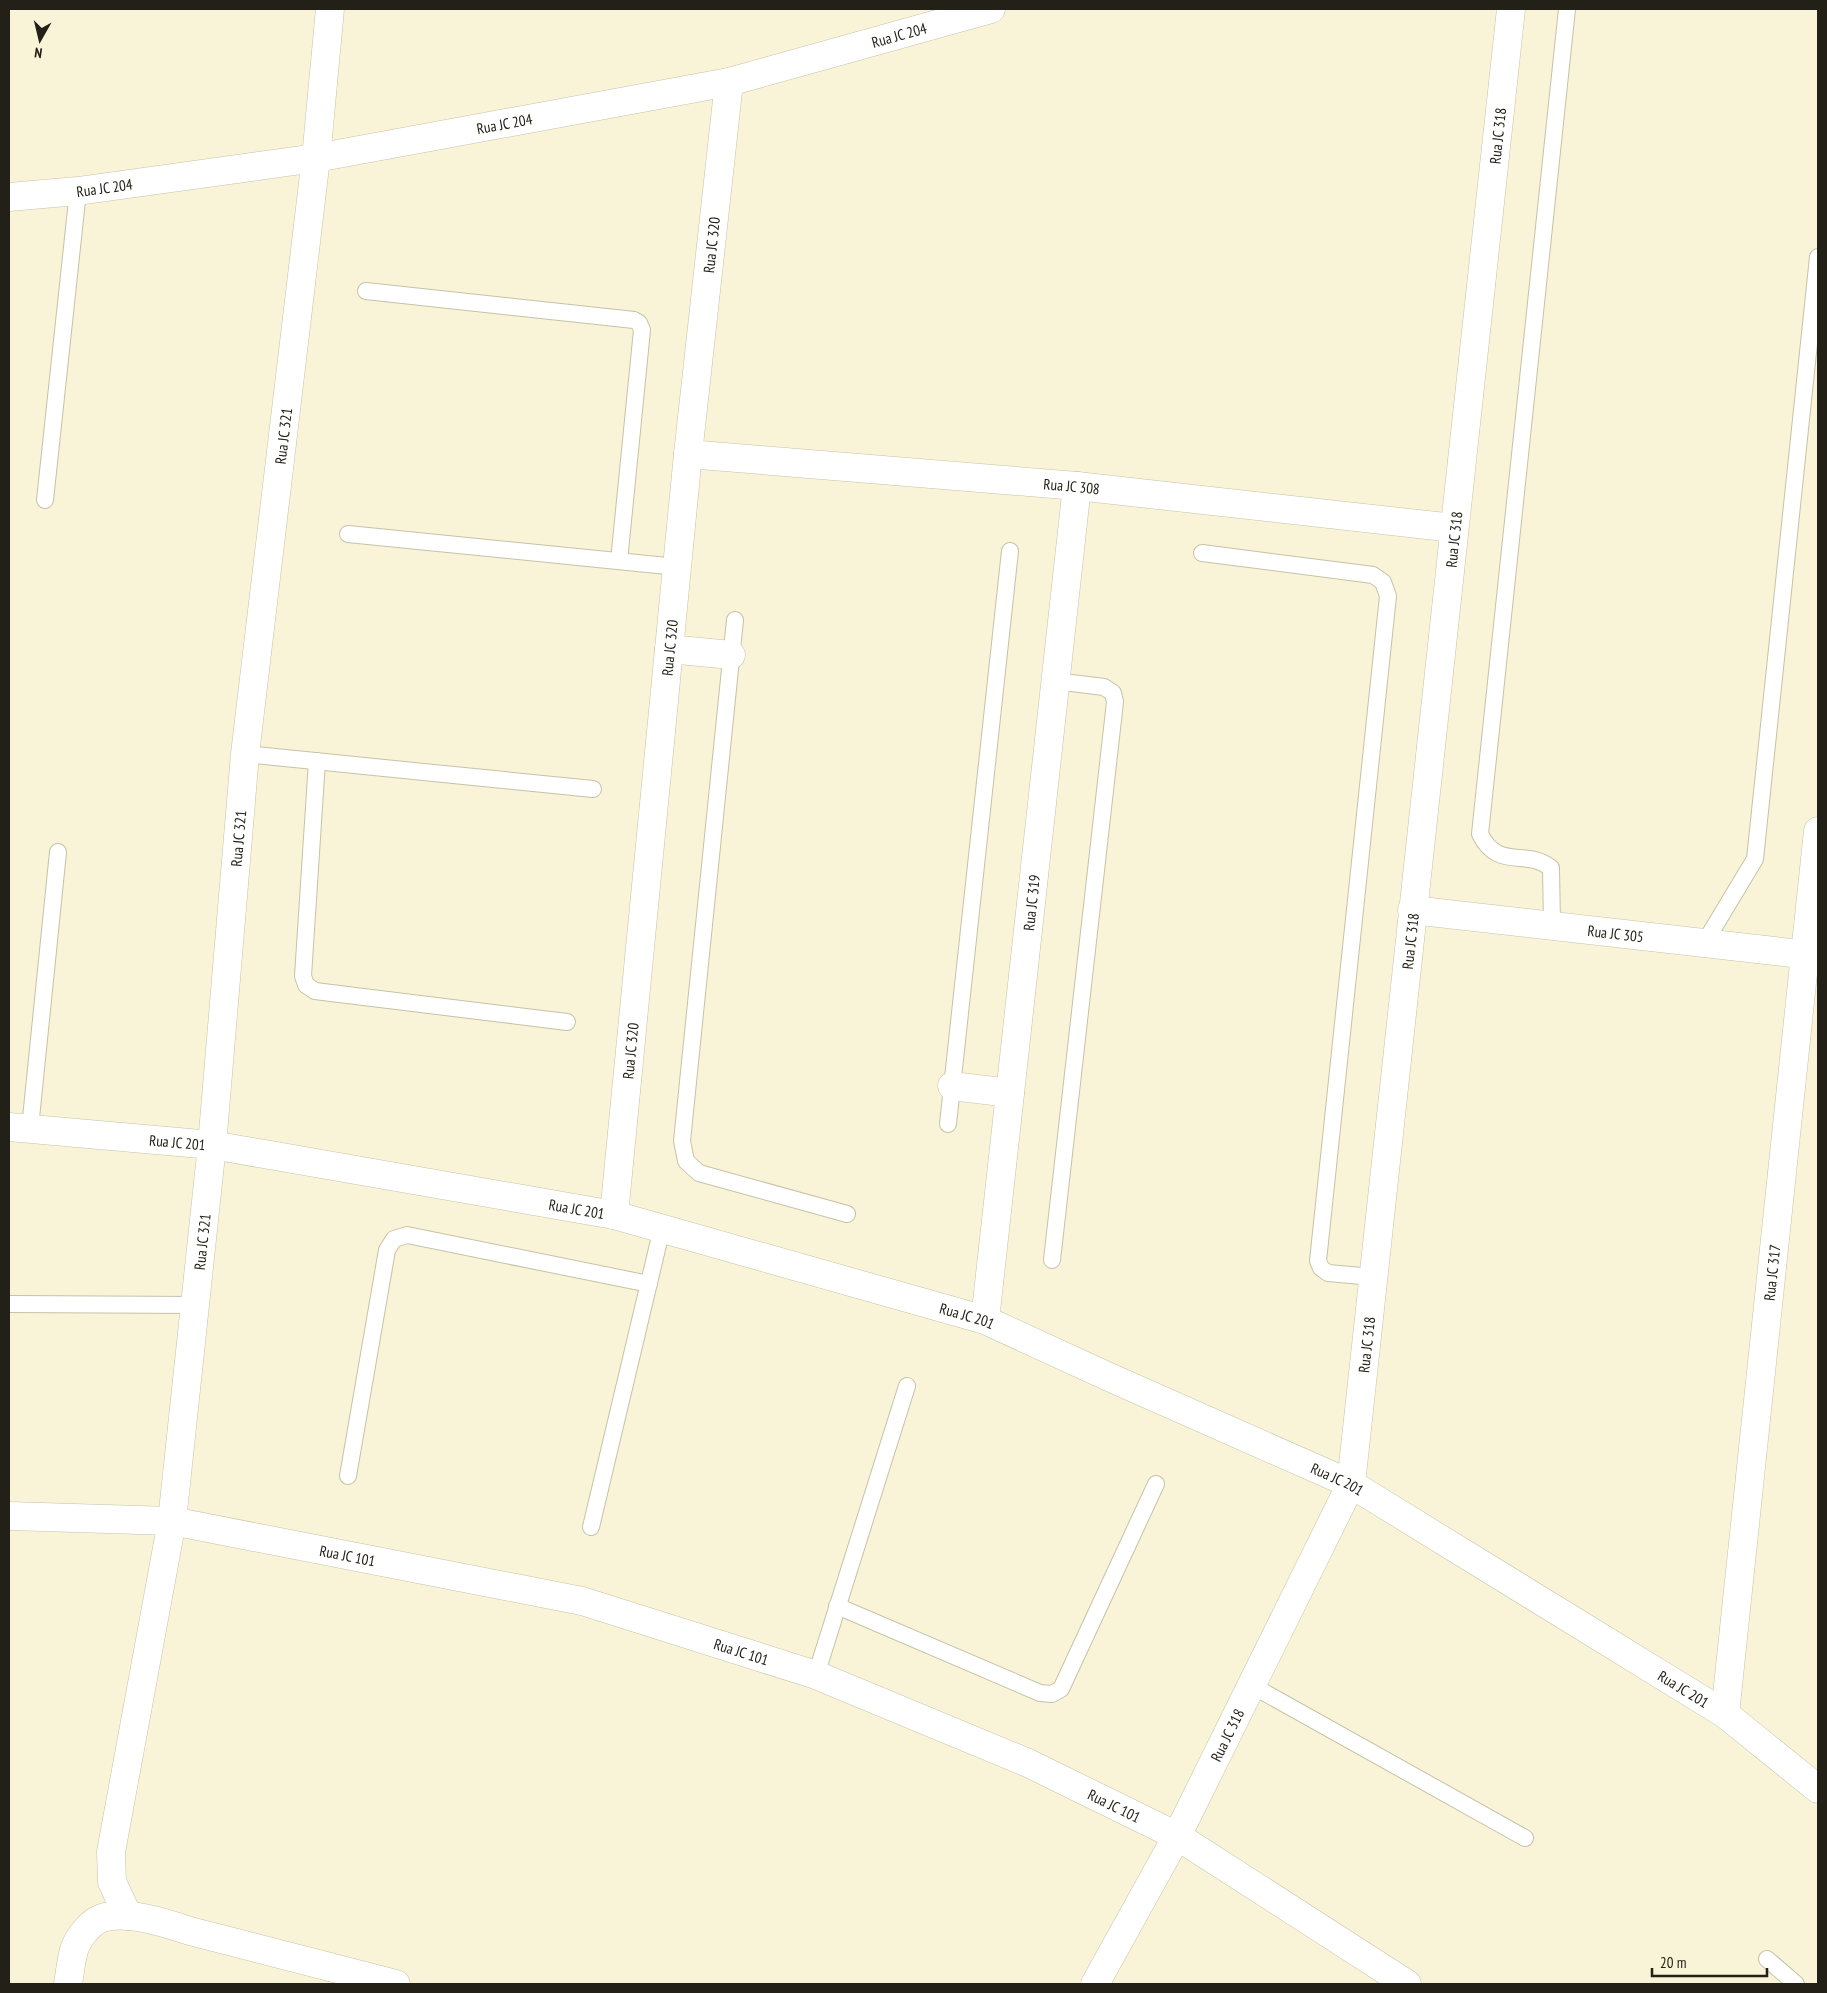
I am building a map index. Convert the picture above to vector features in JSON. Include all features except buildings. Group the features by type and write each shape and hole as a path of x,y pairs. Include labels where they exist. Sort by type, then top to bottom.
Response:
{"street":[{"name":"Rua JC 321","path":"128,1916 112,1882 111,1852 172,1521 212,1145 245,754 316,158 330,9"},
{"name":"Rua JC 204","path":"9,197 78,191 316,158 728,82 991,9"},
{"name":"Rua JC 318","path":"1095,1984 1177,1836 1351,1484 1511,9"},
{"name":"Rua JC 320","path":"614,1215 688,454 728,82"},
{"name":"Rua JC 308","path":"688,454 1077,486 1454,528"},
{"name":"Rua JC 319","path":"985,1320 1077,486"},
{"path":"669,649 731,655"},
{"name":"Rua JC 317","path":"1725,1714 1812,955 1818,831"},
{"name":"Rua JC 305","path":"1412,910 1812,955"},
{"path":"952,1086 1010,1093"},
{"name":"Rua JC 201","path":"19,1127 212,1145 614,1215 985,1320 1351,1484 1725,1714 1818,1789"},
{"name":"Rua JC 101","path":"9,1516 172,1521 582,1601 816,1675 1028,1763 1177,1836 1407,1984"},
{"path":"68,1984 74,1949 86,1928 101,1918 128,1916 158,1920 190,1931 396,1984"}],"lane":[{"path":"1552,925 1551,868 1545,862 1496,854 1486,846 1480,834 1567,9"},
{"path":"45,500 78,191"},
{"path":"1705,942 1756,859 1818,257"},
{"path":"366,291 634,320 640,323 642,330 619,561"},
{"path":"348,534 677,568"},
{"path":"948,1124 1010,551"},
{"path":"1202,553 1373,575 1384,582 1388,596 1318,1261 1320,1268 1328,1273 1373,1276"},
{"path":"735,620 682,1141 686,1161 699,1173 847,1214"},
{"path":"1052,1260 1115,702 1113,693 1104,687 1055,681"},
{"path":"245,754 593,789"},
{"path":"317,761 303,976 306,985 315,991 567,1022"},
{"path":"19,1127 58,852"},
{"path":"591,1527 662,1228"},
{"path":"348,1476 387,1250 394,1239 407,1235 649,1284"},
{"path":"9,1304 194,1305"},
{"path":"816,1675 907,1386"},
{"path":"837,1606 1040,1693 1052,1694 1061,1688 1156,1484"},
{"path":"1251,1685 1525,1838"},
{"path":"1767,1959 1796,1984"}]}
